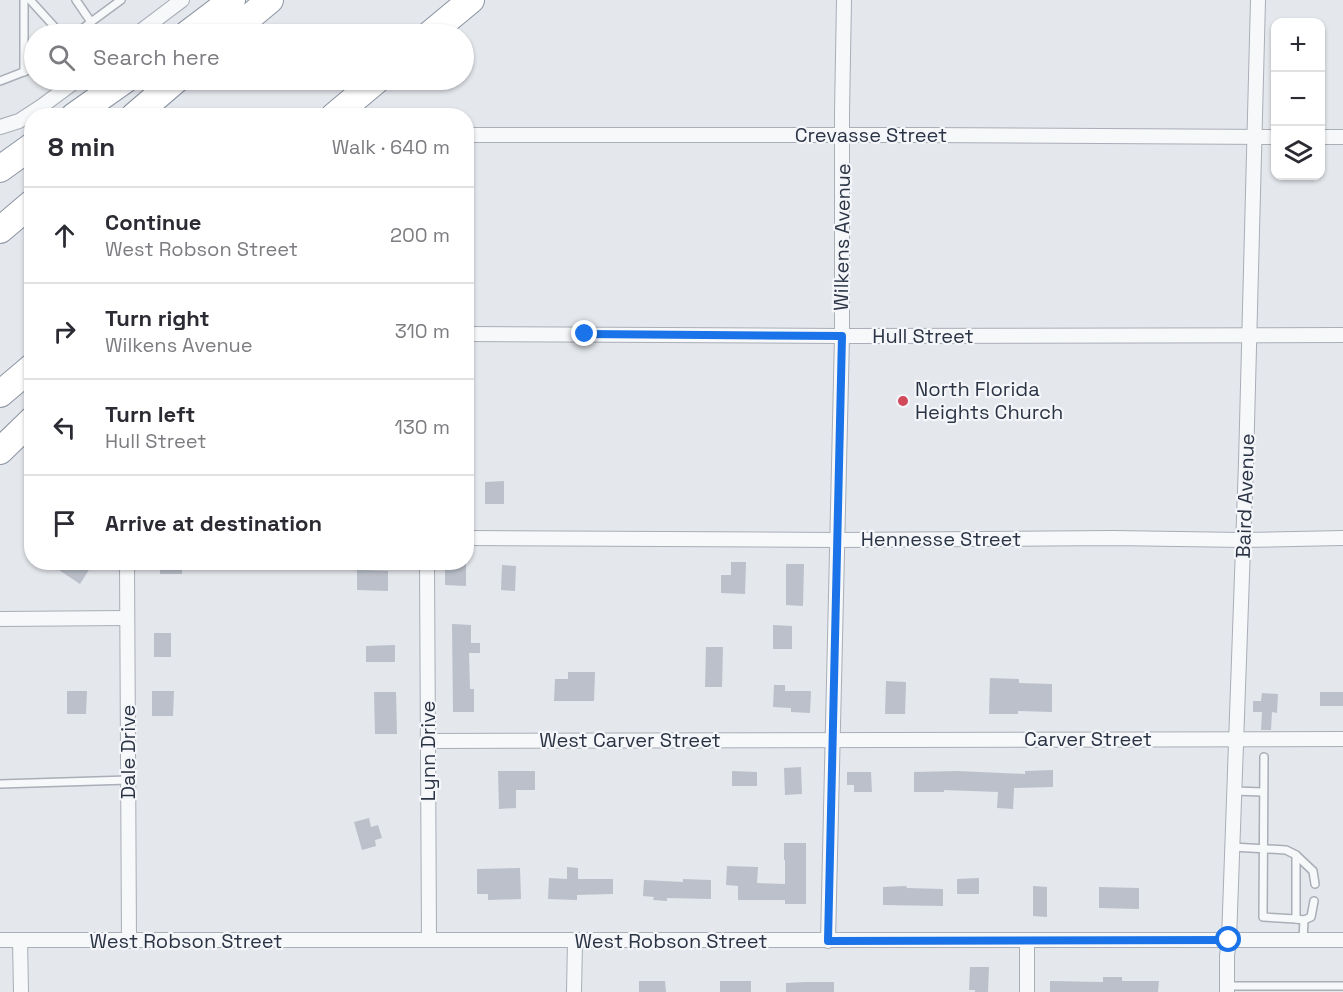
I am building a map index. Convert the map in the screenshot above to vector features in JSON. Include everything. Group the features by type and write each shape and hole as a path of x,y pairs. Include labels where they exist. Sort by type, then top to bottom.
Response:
{"highway":[{"path":"200,24 232,0"},
{"path":"241,24 270,0"},
{"path":"442,24 471,0"},
{"path":"85,108 111,90"},
{"path":"143,108 164,90"},
{"path":"344,108 366,90"},
{"path":"349,108 368,90"},
{"path":"0,169 24,152"},
{"path":"0,230 24,210"},
{"path":"0,394 24,374"},
{"path":"0,451 24,428"}],"street":[{"path":"150,24 182,0"},
{"name":"Wilkens Avenue","path":"828,941 842,336 844,0"},
{"name":"Baird Avenue","path":"1227,989 1243,540 1258,0"},
{"path":"39,108 64,90"},
{"path":"0,127 24,118"},
{"name":"Crevasse Street","path":"474,135 1271,137"},
{"path":"1325,137 1343,137"},
{"name":"Hull Street","path":"474,334 1343,335"},
{"name":"Hennesse Street","path":"474,538 1243,540 1343,538"},
{"name":"Dale Drive","path":"127,570 129,941"},
{"name":"Lynn Drive","path":"427,570 429,940"},
{"path":"0,619 127,618"},
{"name":"Carver Street","path":"832,740 1343,739"},
{"name":"West Carver Street","path":"427,741 832,740"},
{"name":"West Robson Street","path":"0,940 1343,940"},
{"path":"20,940 21,992"},
{"path":"574,992 575,941"},
{"path":"1027,941 1027,992"}],"lane":[{"path":"0,81 24,72 24,0"},
{"path":"30,0 52,24"},
{"path":"76,0 91,22"},
{"path":"88,24 121,0"},
{"path":"1264,757 1263,917 1300,919 1311,917 1314,901"},
{"path":"0,784 128,780"},
{"path":"1234,791 1263,792"},
{"path":"1232,848 1286,850 1296,855 1313,871 1315,884"},
{"path":"1296,855 1303,940"},
{"path":"1227,989 1343,986"}],"building":[{"path":"504,481 504,504 485,504 485,482"},
{"path":"731,562 746,562 745,594 721,593 721,575 731,575"},
{"path":"786,564 804,564 803,606 786,605"},
{"path":"502,565 516,566 515,591 501,590"},
{"path":"59,570 89,570 80,584"},
{"path":"160,570 182,570 182,574 160,574"},
{"path":"357,570 388,571 388,591 357,590"},
{"path":"445,570 466,570 466,586 445,585"},
{"path":"452,624 471,625 471,643 480,643 480,653 469,653 470,689 474,689 474,712 453,712"},
{"path":"773,625 792,626 792,649 773,649"},
{"path":"154,633 171,633 171,657 154,657"},
{"path":"395,645 395,662 366,662 366,646"},
{"path":"706,647 723,647 722,687 705,687"},
{"path":"568,672 595,672 594,701 554,701 555,679 568,679"},
{"path":"990,678 1019,679 1019,683 1052,684 1052,712 1018,711 1018,714 989,714"},
{"path":"886,681 906,682 905,714 885,714"},
{"path":"774,685 785,685 785,691 811,691 810,713 791,712 791,708 773,707"},
{"path":"67,691 87,691 86,714 67,714"},
{"path":"152,691 174,691 173,716 152,716"},
{"path":"374,692 396,692 397,734 375,734"},
{"path":"1320,692 1343,692 1343,706 1320,706"},
{"path":"1262,693 1278,694 1277,713 1272,712 1271,730 1261,730 1262,712 1253,712 1253,701 1261,701"},
{"path":"801,767 802,794 785,795 784,768"},
{"path":"1053,770 1053,787 1014,788 1013,809 997,808 998,792 944,790 944,792 914,792 914,772 1025,774 1025,771"},
{"path":"498,771 535,771 535,790 516,790 516,808 499,809"},
{"path":"732,771 757,772 757,786 732,786"},
{"path":"847,772 871,772 872,792 854,792 854,785 847,785"},
{"path":"369,818 371,827 378,825 382,838 375,840 376,846 362,850 354,822"},
{"path":"784,843 806,843 806,904 785,904 785,900 738,900 738,886 726,885 727,866 758,867 757,883 785,884"},
{"path":"567,867 578,868 578,879 613,879 613,894 577,895 577,900 548,899 549,878 567,879"},
{"path":"520,868 521,899 488,900 488,894 477,894 477,869"},
{"path":"979,878 979,894 957,894 957,879"},
{"path":"683,879 711,880 711,899 667,898 667,901 653,900 654,897 643,896 644,880 683,882"},
{"path":"906,886 907,888 943,889 943,906 883,905 883,887"},
{"path":"1033,886 1047,887 1047,917 1033,916"},
{"path":"1099,887 1139,888 1139,909 1099,908"},
{"path":"970,967 989,967 988,992 969,990"},
{"path":"1103,977 1122,977 1122,981 1159,981 1158,992 1050,992 1050,981 1103,982"},
{"path":"639,981 665,981 666,992 639,992"},
{"path":"720,981 751,981 751,992 720,992"},
{"path":"834,982 834,992 786,992 786,983"}],"place":[{"name":"North Florida Heights Church","path":"903,401"}],"route":[{"path":"585,334 842,336 828,941 1229,940"}]}
